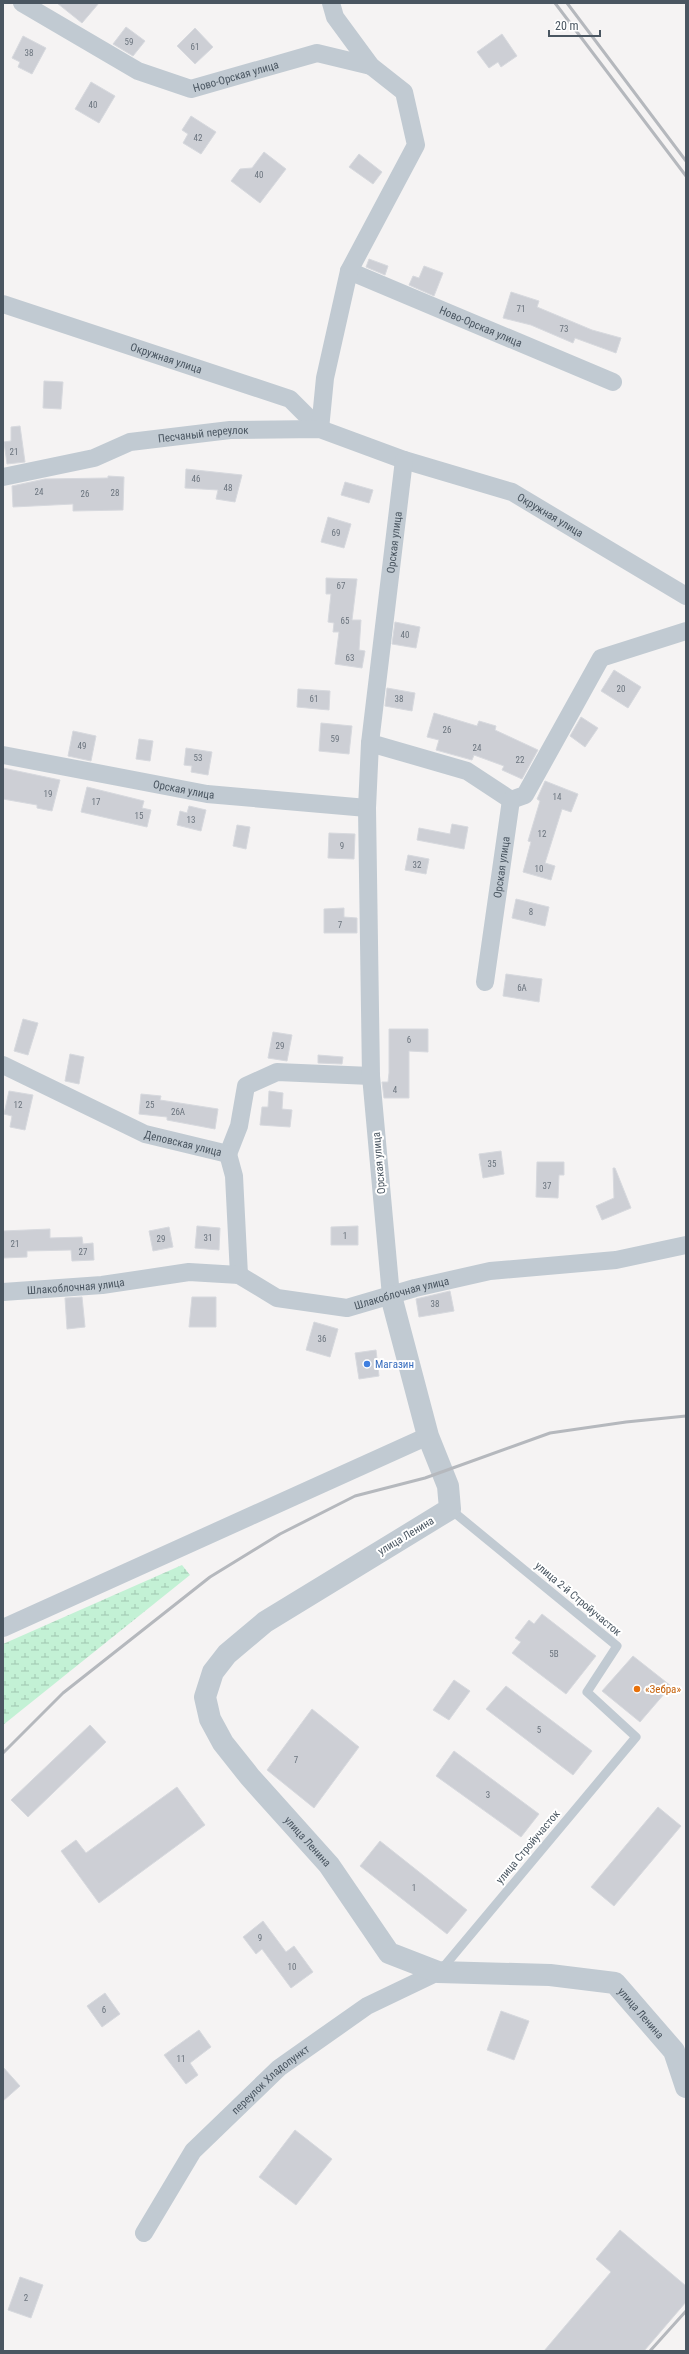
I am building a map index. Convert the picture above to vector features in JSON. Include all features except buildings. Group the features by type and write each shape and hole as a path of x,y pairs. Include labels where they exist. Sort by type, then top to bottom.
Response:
{"street":[{"name":"Ново-Орская улица","path":"22,3 138,71 191,89 317,53 371,66"},
{"path":"320,429 325,378 349,271 416,145 404,92 371,66 335,17 331,3"},
{"name":"Ново-Орская улица","path":"349,271 613,382"},
{"name":"Окружная улица","path":"3,304 290,400 320,429"},
{"name":"Песчаный переулок","path":"3,477 94,458 130,442 230,430 320,429 404,460"},
{"name":"Окружная улица","path":"404,460 512,492 686,596"},
{"name":"Орская улица","path":"404,460 370,743 366,808 371,1076 391,1296 428,1436 448,1486 450,1508"},
{"path":"370,743 467,771 511,800 525,795 601,658 686,631"},
{"name":"Орская улица","path":"3,756 207,794 366,808"},
{"name":"Орская улица","path":"485,982 511,800"},
{"name":"Деповская улица","path":"3,1065 145,1134 228,1154 239,1126 246,1086 277,1072 371,1076"},
{"path":"228,1154 234,1176 239,1275"},
{"name":"Шлакоблочная улица","path":"3,1292 102,1285 189,1272 239,1275 277,1298 347,1308 415,1288 490,1271 616,1260 686,1245"},
{"path":"3,1628 428,1436"},
{"name":"улица Ленина","path":"450,1508 265,1622 227,1654 213,1672 205,1697 210,1719 223,1743 329,1865 389,1953 438,1972 550,1975 615,1983 674,2051 686,2087"},
{"name":"переулок Хладопункт","path":"144,2233 193,2150 279,2068 367,2006 438,1972"}],"lane":[{"name":"улица 2-й Стройучасток","path":"450,1508 617,1646 588,1692 636,1737"},
{"name":"улица Стройучасток","path":"438,1972 636,1737"}],"green space":[{"path":"182,1565 190,1575 3,1725 3,1644"}],"railway":[{"path":"555,3 686,176"},
{"path":"567,3 686,161"},
{"path":"3,1753 63,1693 210,1577 280,1534 355,1496 425,1478 550,1433 626,1422 686,1416"},
{"path":"650,2351 686,2311"}],"place":[{"name":"Магазин","path":"367,1364"},
{"name":"«Зебра»","path":"637,1689"}]}
